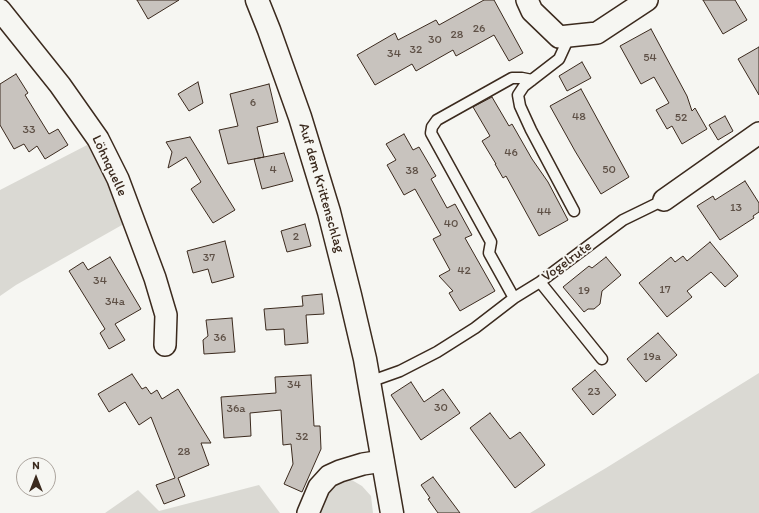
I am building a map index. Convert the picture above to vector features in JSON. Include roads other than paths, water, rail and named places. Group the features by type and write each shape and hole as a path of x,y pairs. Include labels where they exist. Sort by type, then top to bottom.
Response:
{"street":[{"name":"Auf dem Krittenschlag","path":"257,0 300,117 329,212 350,295 369,382 392,513"},
{"path":"527,0 532,11 559,37 597,33 648,0"},
{"name":"Löhnquelle","path":"0,10 60,85 98,139 118,179 155,278 166,315 165,345"},
{"name":"Vogelrute","path":"664,200 759,133"},
{"path":"308,513 319,487 329,476 363,464 383,460"}],"lane":[{"path":"570,35 559,60 524,86 518,95 520,106 574,211"},
{"path":"514,298 489,253 491,242 431,134 432,127 437,120 512,78 532,80"},
{"name":"Vogelrute","path":"369,382 400,371 437,352 475,328 514,298 540,282 623,220 664,200"},
{"path":"540,282 602,359"}]}
